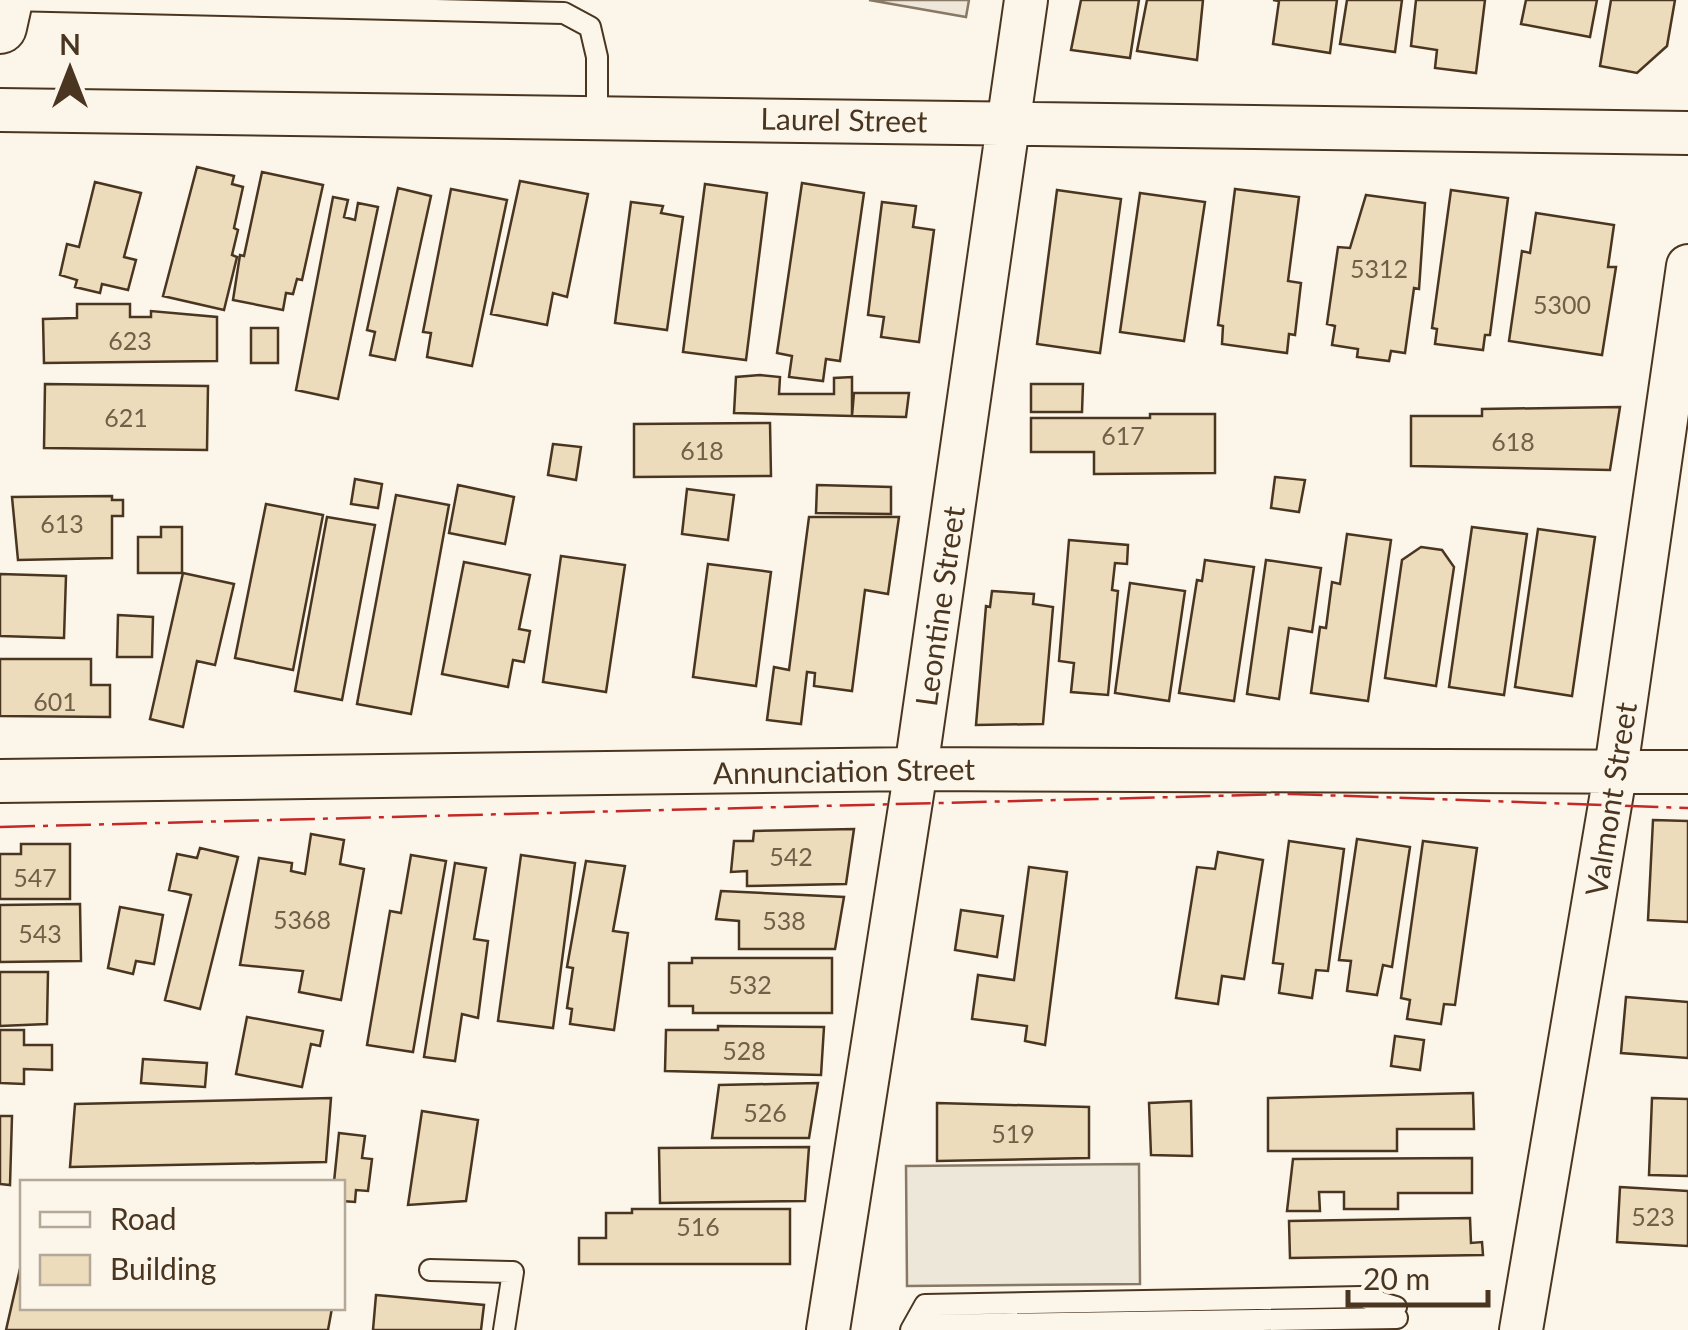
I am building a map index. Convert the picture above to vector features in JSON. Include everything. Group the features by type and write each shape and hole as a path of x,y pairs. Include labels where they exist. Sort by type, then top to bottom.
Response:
{"street":[{"path":"0,28 6,0"},
{"name":"Leontine Street","path":"828,1330 916,769 1026,0"},
{"name":"Laurel Street","path":"0,110 1688,133"},
{"name":"Valmont Street","path":"1521,1330 1616,769 1688,266"},
{"name":"Annunciation Street","path":"0,781 916,769 1688,772"}],"lane":[{"path":"6,0 564,14 590,27 597,57 597,116"},
{"path":"430,1270 513,1272 504,1330"},
{"path":"912,1330 925,1304 1362,1297 1396,1313 943,1325 920,1330"}],"shaded area":[{"path":"869,0 969,0 966,17"},
{"path":"1139,1164 1140,1284 907,1286 906,1166"}],"building":[{"path":"1081,0 1139,0 1130,58 1071,50"},
{"path":"1147,0 1203,0 1197,60 1137,51"},
{"path":"1273,0 1337,0 1330,53 1273,44 1279,1"},
{"path":"1347,0 1402,0 1395,52 1340,44"},
{"path":"1416,0 1485,0 1476,73 1435,68 1437,50 1411,46"},
{"path":"1526,0 1597,0 1590,37 1521,24"},
{"path":"1611,0 1675,0 1667,46 1637,73 1600,66"},
{"path":"197,167 234,176 232,184 243,187 234,228 238,230 232,255 237,257 224,310 163,296"},
{"path":"262,172 323,185 302,280 297,279 293,294 286,293 283,310 233,300 240,255 244,256"},
{"path":"520,181 588,194 567,297 553,293 547,325 491,314"},
{"path":"95,182 141,193 124,257 136,260 128,290 102,284 100,293 75,287 77,280 60,275 67,244 79,247"},
{"path":"802,183 864,193 840,361 826,359 823,381 789,377 792,356 777,353"},
{"path":"705,184 767,193 746,360 683,352"},
{"path":"398,188 431,196 395,360 370,355 375,332 367,330"},
{"path":"451,189 507,200 472,366 427,357 431,333 423,332"},
{"path":"1235,189 1299,197 1288,281 1301,283 1295,335 1289,334 1287,353 1222,344 1223,326 1218,325"},
{"path":"1057,190 1121,199 1100,353 1037,344"},
{"path":"1451,190 1508,198 1490,335 1485,335 1483,350 1435,344 1437,329 1432,328"},
{"path":"1140,193 1205,202 1184,341 1120,332"},
{"path":"1366,195 1425,203 1419,289 1414,288 1405,353 1391,351 1389,361 1357,357 1358,349 1332,345 1335,326 1327,324 1338,247 1350,248"},
{"path":"333,197 348,200 344,217 355,220 358,203 378,207 338,399 296,390"},
{"path":"631,202 663,206 661,213 683,217 667,330 615,323"},
{"path":"882,202 916,206 913,227 934,230 919,342 881,337 884,317 868,315"},
{"path":"1536,213 1614,225 1608,267 1616,267 1602,355 1509,341 1522,251 1530,253"},
{"path":"77,304 130,304 130,317 151,317 151,311 217,317 217,361 44,363 43,319 77,318"},
{"path":"251,328 278,328 278,363 251,363"},
{"path":"736,377 780,377 779,394 834,394 834,378 852,377 852,416 734,413"},
{"path":"45,384 208,386 207,450 44,448"},
{"path":"1031,384 1083,384 1082,412 1031,412"},
{"path":"854,393 909,393 906,417 852,416"},
{"path":"1620,407 1610,470 1411,466 1411,416 1482,416 1482,409"},
{"path":"1150,414 1215,414 1215,473 1094,474 1094,452 1031,452 1031,418 1150,418"},
{"path":"770,423 771,476 634,477 634,424"},
{"path":"553,444 581,447 576,480 548,475"},
{"path":"1275,477 1305,480 1299,512 1271,508"},
{"path":"355,479 382,484 378,508 351,504"},
{"path":"458,485 514,497 505,544 449,533"},
{"path":"817,485 891,487 891,514 816,513"},
{"path":"687,489 734,495 728,540 682,534"},
{"path":"396,495 449,505 411,714 357,704"},
{"path":"112,496 112,500 123,500 123,516 112,516 112,558 18,560 12,497"},
{"path":"266,504 323,515 293,670 235,658"},
{"path":"327,517 375,525 342,700 295,691"},
{"path":"809,517 899,517 888,594 865,590 852,691 814,686 815,673 807,672 801,724 767,720 774,667 789,670"},
{"path":"161,527 182,527 182,573 138,573 138,537 161,537"},
{"path":"1472,527 1527,534 1504,695 1449,687"},
{"path":"1538,529 1595,537 1572,696 1515,687"},
{"path":"1347,534 1391,540 1368,701 1311,693 1320,627 1326,628 1332,582 1340,584"},
{"path":"1069,540 1128,545 1127,564 1115,563 1112,590 1118,591 1108,695 1071,692 1074,663 1059,661"},
{"path":"1421,547 1442,550 1454,567 1436,686 1385,678 1402,560"},
{"path":"561,556 625,565 606,692 543,682"},
{"path":"1205,560 1254,567 1234,701 1179,693 1197,580 1202,581"},
{"path":"1266,560 1321,568 1312,632 1289,628 1279,699 1247,694"},
{"path":"464,562 530,575 519,629 530,631 524,662 513,660 508,687 442,674"},
{"path":"708,564 771,572 756,686 693,677"},
{"path":"183,573 234,584 215,665 197,661 183,727 150,719"},
{"path":"0,574 66,576 64,638 0,636"},
{"path":"1130,583 1185,591 1169,701 1115,693"},
{"path":"992,591 1034,594 1033,604 1053,607 1043,724 976,725 986,606 990,607"},
{"path":"118,615 153,617 152,657 117,657"},
{"path":"0,659 91,659 91,685 110,685 110,717 0,716"},
{"path":"1653,820 1688,821 1688,922 1648,920"},
{"path":"854,829 846,884 747,886 747,871 731,872 734,841 753,841 754,831"},
{"path":"311,834 344,840 340,864 364,869 341,1000 299,992 303,971 240,965 259,858 292,863 291,871 305,874"},
{"path":"1357,839 1410,847 1392,967 1383,965 1377,995 1347,991 1351,961 1339,960"},
{"path":"1289,841 1344,849 1328,971 1316,970 1312,998 1279,993 1283,964 1273,963"},
{"path":"1423,841 1477,848 1455,1005 1444,1004 1441,1024 1407,1019 1410,1000 1401,998"},
{"path":"21,844 70,844 70,899 0,899 0,854 21,854"},
{"path":"200,848 238,857 200,1009 165,1000 191,895 169,890 177,854 197,858"},
{"path":"1218,852 1263,860 1244,979 1222,976 1218,1004 1176,998 1197,867 1215,869"},
{"path":"411,855 446,861 413,1052 367,1045 390,911 401,913"},
{"path":"521,855 575,863 553,1028 498,1021"},
{"path":"586,861 625,866 613,931 628,933 614,1030 570,1024 572,1009 567,1008 573,968 567,967"},
{"path":"455,863 486,868 474,939 488,941 478,1018 462,1014 455,1061 424,1057"},
{"path":"1029,867 1067,872 1045,1045 1025,1041 1027,1026 972,1019 978,975 1014,980"},
{"path":"721,891 844,897 835,949 739,949 739,921 716,919"},
{"path":"80,904 81,961 0,962 0,905"},
{"path":"120,907 163,915 154,964 136,961 133,974 108,968"},
{"path":"961,910 1003,916 997,957 955,950"},
{"path":"692,958 832,958 832,1013 693,1013 693,1006 669,1006 669,963 692,963"},
{"path":"0,972 48,972 47,1024 0,1026"},
{"path":"1626,997 1688,1002 1688,1058 1621,1053"},
{"path":"247,1017 323,1031 320,1046 311,1044 302,1087 236,1074"},
{"path":"718,1026 824,1027 821,1075 665,1071 666,1030 718,1030"},
{"path":"0,1030 24,1030 24,1045 52,1045 52,1070 24,1069 24,1084 0,1083"},
{"path":"1395,1036 1424,1040 1420,1070 1391,1066"},
{"path":"143,1059 207,1063 205,1087 141,1083"},
{"path":"818,1083 809,1138 712,1138 719,1085"},
{"path":"1473,1093 1474,1129 1397,1129 1397,1151 1268,1151 1268,1098"},
{"path":"331,1098 326,1162 70,1167 75,1104"},
{"path":"1652,1098 1688,1099 1688,1176 1649,1175"},
{"path":"1191,1101 1192,1156 1151,1155 1149,1103"},
{"path":"937,1103 1089,1107 1089,1158 937,1161"},
{"path":"422,1111 478,1120 466,1201 408,1205"},
{"path":"0,1116 12,1116 10,1185 0,1184"},
{"path":"339,1133 365,1136 362,1158 372,1159 368,1191 356,1190 355,1202 345,1201 345,1180 334,1180"},
{"path":"809,1147 805,1201 660,1203 659,1148"},
{"path":"1472,1158 1472,1193 1398,1193 1398,1209 1344,1209 1344,1192 1319,1192 1320,1211 1287,1211 1293,1159"},
{"path":"1620,1187 1688,1191 1688,1246 1617,1242"},
{"path":"632,1209 790,1209 790,1264 579,1264 579,1238 606,1238 606,1213 632,1213"},
{"path":"1470,1218 1471,1243 1482,1242 1483,1255 1290,1258 1289,1221"},
{"path":"20,1269 20,1310 332,1310 328,1330 6,1330"},
{"path":"376,1295 484,1305 481,1330 373,1330"}],"power":[{"path":"0,827 1291,794 1688,808"}]}
